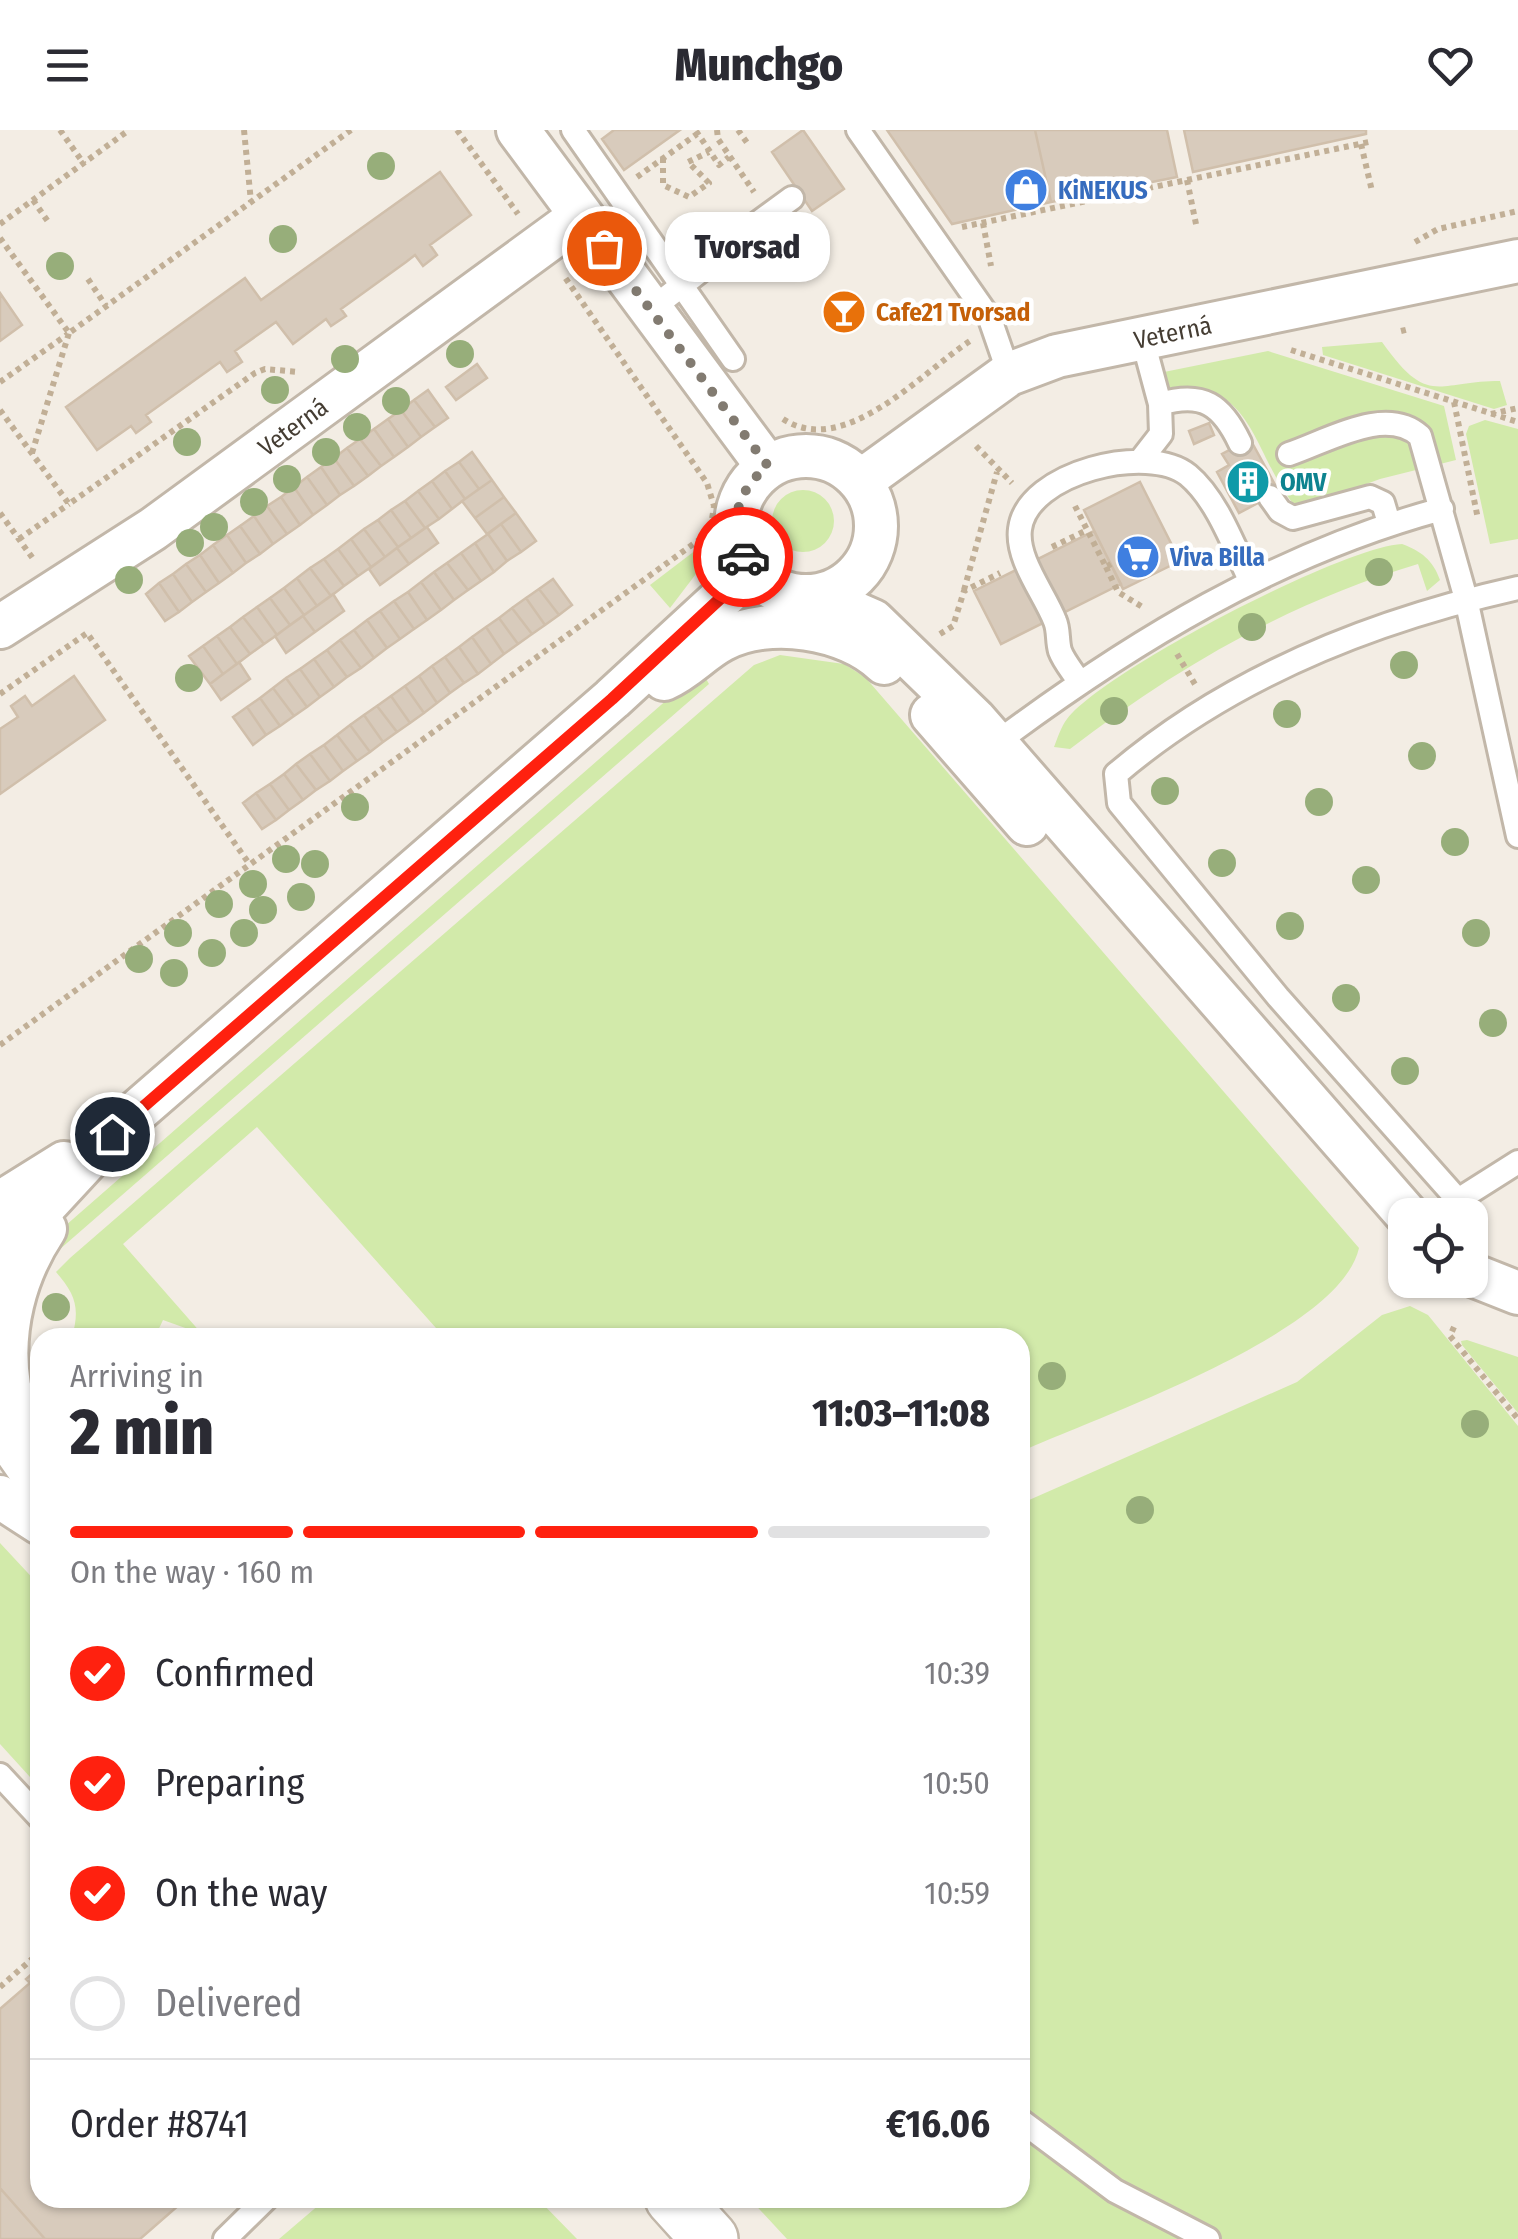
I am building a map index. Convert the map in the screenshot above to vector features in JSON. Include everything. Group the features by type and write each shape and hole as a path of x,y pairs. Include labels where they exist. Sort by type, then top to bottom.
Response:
{"street":[{"path":"518,130 768,466"},
{"name":"Veterná","path":"0,627 153,529 530,230 581,216"},
{"name":"Veterná","path":"861,482 1009,374 1057,356 1518,261"},
{"path":"985,731 936,660 889,604 872,548 875,513 861,482 836,462 817,456 796,456 768,466 748,485 738,508 736,534 751,570 779,591 816,596 873,621 985,731 1392,1198"},
{"path":"816,596 854,577 872,548"},
{"path":"0,1254 112,1134 612,699 751,570"},
{"path":"612,699 681,672 719,641 753,628 824,632 874,653 896,674 1035,834 1082,842"},
{"path":"0,1186 112,1134"},
{"path":"0,1203 112,1134"},
{"path":"30,1426 9,1385 13,1285 29,1253 112,1134"},
{"path":"1488,1282 1518,1294"},
{"path":"0,1417 30,1460"},
{"path":"0,1478 30,1504"},
{"path":"0,1497 30,1516"},
{"path":"681,2208 710,2239"}],"lane":[{"path":"573,130 685,284 733,359"},
{"path":"858,130 990,320 1009,374"},
{"path":"650,311 714,255 792,198"},
{"path":"1140,461 1162,434 1160,404 1142,338"},
{"path":"1160,404 1201,398 1219,408 1240,443"},
{"path":"1289,454 1388,421 1407,425 1420,436 1466,599 1518,836"},
{"path":"1080,684 1060,651 1057,625 1022,549 1020,528 1028,507 1055,481 1140,461 1186,474 1200,488 1250,580"},
{"path":"1270,497 1280,512 1293,518 1370,497 1383,503 1389,523"},
{"path":"985,731 1080,684 1162,629 1250,580 1389,523 1442,509"},
{"path":"1518,588 1466,599 1368,630 1210,709 1116,774 1119,802 1278,997 1458,1200 1518,1162"},
{"path":"0,1775 30,1807"},
{"path":"1030,2127 1115,2191 1208,2239"},
{"path":"225,2239 257,2208"}],"path":[{"path":"60,130 84,164"},
{"path":"0,224 130,130"},
{"path":"244,130 250,202"},
{"path":"334,130 339,138"},
{"path":"0,382 350,130"},
{"path":"0,1045 706,536 712,526 712,494 676,435 457,130"},
{"path":"738,130 748,144"},
{"path":"636,178 698,134 717,132 729,157 814,277"},
{"path":"698,134 718,165 729,157"},
{"path":"953,230 1365,143 1372,191"},
{"path":"663,158 663,185 689,196 709,183 688,162 709,152"},
{"path":"1187,180 1197,229"},
{"path":"33,200 49,223"},
{"path":"1424,235 1518,211"},
{"path":"983,223 992,269"},
{"path":"503,226 530,230"},
{"path":"0,238 69,333"},
{"path":"30,280 41,272"},
{"path":"88,279 106,306"},
{"path":"32,453 69,333"},
{"path":"776,412 793,425 812,431 853,424 973,339"},
{"path":"1289,350 1518,422"},
{"path":"0,512 19,539 254,373 265,369 292,373 310,366"},
{"path":"1454,402 1492,594"},
{"path":"1490,414 1517,409"},
{"path":"0,410 69,504"},
{"path":"964,591 998,471"},
{"path":"1106,567 1118,592 1151,612 1210,709"},
{"path":"0,694 87,633 250,865"},
{"path":"1454,1327 1450,1336 1518,1419"},
{"path":"0,1988 30,1961"}],"green space":[{"path":"1382,342 1411,376 1423,383 1447,386 1500,381 1507,405 1494,409 1323,355 1322,347"},
{"path":"1268,351 1444,406 1456,460 1380,479 1303,507 1295,506 1235,407 1218,395 1197,388 1169,388 1164,372"},
{"path":"1485,420 1518,429 1518,539 1490,544 1466,434 1469,426"},
{"path":"803,490 825,499 834,521 825,543 803,552 781,543 772,521 781,499"},
{"path":"713,537 702,566 670,608 650,585"},
{"path":"1402,544 1426,557 1434,567 1440,580 1427,591 1418,564 1324,598 1235,640 1151,691 1070,749 1054,747 1067,719 1090,698 1173,643 1279,588 1372,550"},
{"path":"780,655 844,664 865,677 1359,1248 1342,1280 1309,1311 1212,1369 1030,1448 1030,1328 436,1328 257,1127 123,1244 197,1328 163,1320 159,1328 74,1328 74,1302 56,1272 70,1258 754,665"},
{"path":"701,670 709,684 44,1263 65,1226"},
{"path":"1410,1306 1428,1315 1518,1426 1518,2239 787,2239 758,2208 1030,2208 1030,1500 1297,1382 1382,1315"},
{"path":"1461,1341 1518,1357 1518,1413 1462,1345"},
{"path":"0,1543 30,1575 30,1777 0,1744"},
{"path":"315,2208 547,2208 577,2239 279,2239"}],"building":[{"path":"614,130 680,130 624,170 602,139"},
{"path":"803,130 844,189 812,211 772,152"},
{"path":"887,130 1035,130 1051,202 952,224"},
{"path":"1035,130 1167,130 1177,177 1051,202"},
{"path":"1184,130 1366,130 1366,134 1193,172"},
{"path":"440,172 471,215 430,245 437,255 423,266 415,255 341,309 346,316 331,326 326,319 293,344 276,322 235,351 242,362 227,372 220,362 146,415 151,422 136,433 131,426 97,450 66,407 245,278 261,300"},
{"path":"0,293 22,325 0,341"},
{"path":"477,364 487,378 456,400 446,387"},
{"path":"428,390 448,418 435,427 414,400"},
{"path":"414,400 435,427 421,437 401,410"},
{"path":"401,410 421,437 408,447 388,419"},
{"path":"388,419 408,447 394,457 374,429"},
{"path":"1209,423 1214,435 1194,444 1189,431"},
{"path":"374,429 394,457 381,466 360,439"},
{"path":"360,439 381,466 368,476 347,448"},
{"name":"OMV","path":"1250,439 1279,492 1239,513 1217,472 1229,465 1222,454"},
{"path":"347,448 368,476 354,486 334,458"},
{"path":"472,452 492,480 479,489 459,462"},
{"path":"334,458 354,486 340,495 321,467"},
{"path":"459,462 479,489 465,499 445,471"},
{"path":"321,467 340,495 327,505 307,477"},
{"path":"445,471 465,499 452,509 432,481"},
{"path":"307,477 327,505 313,515 294,487"},
{"path":"492,480 504,497 475,518 462,501"},
{"path":"432,481 452,509 439,519 418,491"},
{"path":"1140,482 1180,561 1123,589 1084,510"},
{"path":"294,487 313,515 300,525 281,497"},
{"path":"418,491 439,519 425,528 405,501"},
{"path":"281,497 300,525 287,534 267,506"},
{"path":"504,497 516,513 487,534 475,518"},
{"path":"405,501 425,528 411,538 391,510"},
{"path":"267,506 287,534 273,544 254,516"},
{"path":"391,510 411,538 398,547 378,520"},
{"path":"516,513 536,541 521,552 501,524"},
{"path":"254,516 273,544 260,554 240,526"},
{"path":"378,520 398,547 385,557 364,529"},
{"path":"501,524 521,552 507,561 488,534"},
{"path":"240,526 260,554 246,563 227,535"},
{"path":"427,527 438,543 409,564 397,548"},
{"path":"364,529 385,557 371,567 351,539"},
{"path":"1094,531 1121,584 1001,644 974,591"},
{"path":"488,534 507,561 494,572 475,543"},
{"path":"227,535 246,563 233,573 213,545"},
{"path":"351,539 371,567 358,576 338,549"},
{"path":"475,543 494,572 481,581 461,553"},
{"path":"213,545 233,573 219,583 200,555"},
{"path":"397,548 409,564 380,585 369,569"},
{"path":"338,549 358,576 344,586 324,559"},
{"path":"461,553 481,581 468,590 447,563"},
{"path":"200,555 219,583 206,592 186,564"},
{"path":"324,559 344,586 331,596 310,568"},
{"path":"447,563 468,590 454,600 434,572"},
{"path":"186,564 206,592 192,602 173,574"},
{"path":"310,568 331,596 317,606 297,578"},
{"path":"434,572 454,600 441,610 421,582"},
{"path":"173,574 192,602 179,612 159,583"},
{"path":"297,578 317,606 304,615 284,588"},
{"path":"553,579 572,605 559,615 539,589"},
{"path":"421,582 441,610 427,620 408,592"},
{"path":"159,583 179,612 165,621 146,594"},
{"path":"284,588 304,615 290,625 270,598"},
{"path":"539,589 559,615 545,625 526,598"},
{"path":"408,592 427,620 414,629 394,601"},
{"path":"333,594 344,611 315,632 303,616"},
{"path":"270,598 290,625 277,635 257,607"},
{"path":"526,598 545,625 532,634 512,608"},
{"path":"394,601 414,629 400,639 380,611"},
{"path":"257,607 277,635 264,644 243,617"},
{"path":"512,608 532,634 518,644 499,618"},
{"path":"380,611 400,639 387,648 367,620"},
{"path":"303,616 315,632 286,653 275,636"},
{"path":"243,617 264,644 250,654 230,627"},
{"path":"499,618 518,644 504,654 486,627"},
{"path":"367,620 387,648 374,658 354,630"},
{"path":"230,627 250,654 237,664 217,636"},
{"path":"486,627 504,654 491,664 472,637"},
{"path":"354,630 374,658 361,668 340,640"},
{"path":"217,636 237,664 223,674 203,646"},
{"path":"472,637 491,664 478,674 459,647"},
{"path":"340,640 361,668 347,677 327,650"},
{"path":"203,646 223,674 210,684 189,656"},
{"path":"459,647 478,674 464,683 445,657"},
{"path":"327,650 347,677 334,687 314,659"},
{"path":"445,657 464,683 450,693 432,666"},
{"path":"314,659 334,687 320,697 300,669"},
{"path":"239,662 250,679 221,700 210,684"},
{"path":"432,666 450,693 437,703 419,676"},
{"path":"300,669 320,697 307,707 286,678"},
{"path":"74,676 105,720 0,794 0,729 18,717 11,706 25,696 32,706"},
{"path":"419,676 437,703 424,713 405,686"},
{"path":"286,678 307,707 294,716 273,688"},
{"path":"405,686 424,713 410,723 391,696"},
{"path":"273,688 294,716 280,726 260,698"},
{"path":"391,696 410,723 397,732 377,706"},
{"path":"260,698 280,726 266,735 247,707"},
{"path":"377,706 397,732 383,742 364,715"},
{"path":"247,707 266,735 253,745 233,717"},
{"path":"364,715 383,742 370,752 350,725"},
{"path":"350,725 370,752 357,761 337,735"},
{"path":"337,735 357,761 343,771 324,745"},
{"path":"324,745 343,771 330,781 310,754"},
{"path":"310,754 330,781 316,790 296,764"},
{"path":"296,764 316,790 303,800 284,774"},
{"path":"284,774 303,800 289,810 270,784"},
{"path":"270,784 289,810 276,820 256,793"},
{"path":"256,793 276,820 262,829 243,803"},
{"path":"30,1983 30,2208 176,2208 140,2239 45,2239 0,2188 0,2009"},
{"path":"0,2188 45,2239 0,2239"}],"way so far":[{"path":"604,248 718,405 768,466 748,485 738,508 736,534 743,557"}],"place":[{"name":"KiNEKUS","path":"1026,190"},
{"name":"Tvorsad","path":"604,248"},
{"name":"Cafe21 Tvorsad","path":"844,312"},
{"name":"OMV","path":"1248,482"},
{"name":"Viva Billa","path":"1138,557"}],"route":[{"path":"112,1134 612,699 751,570 743,557"}]}
